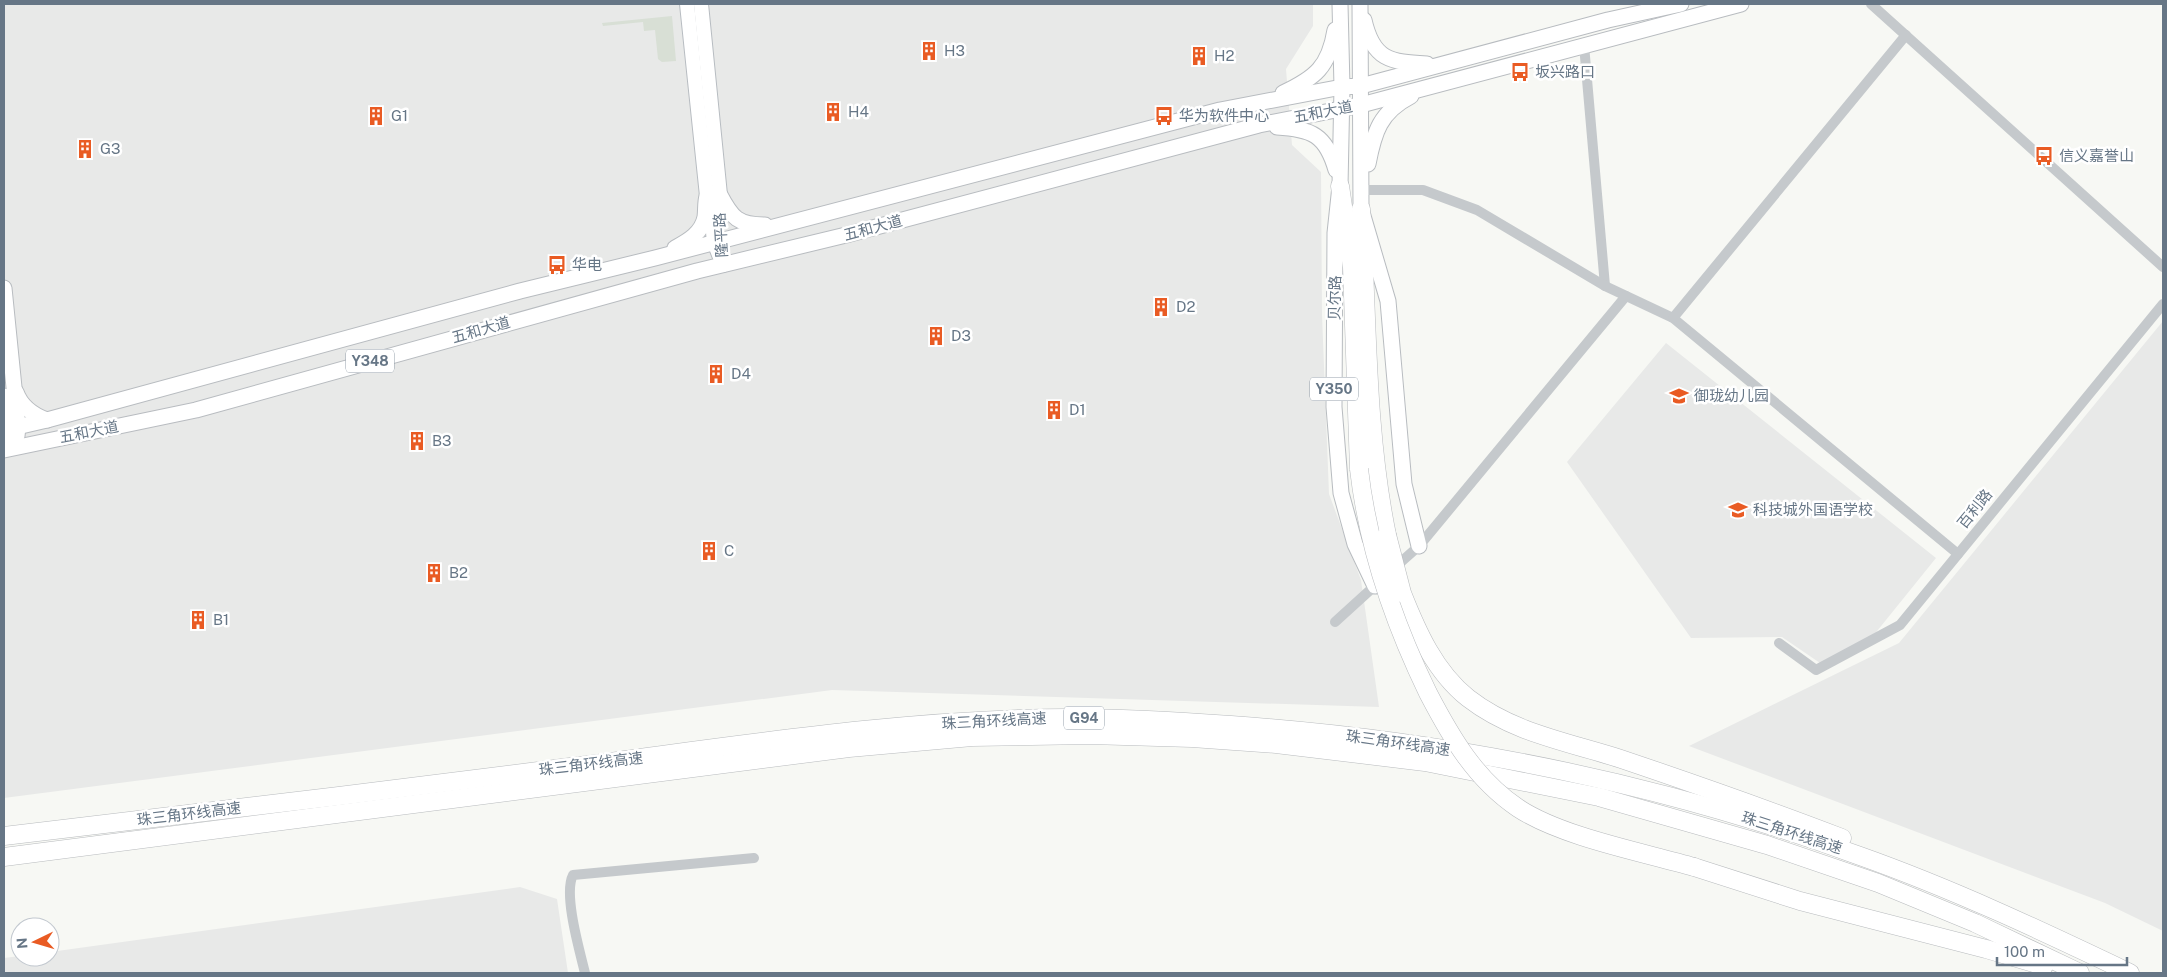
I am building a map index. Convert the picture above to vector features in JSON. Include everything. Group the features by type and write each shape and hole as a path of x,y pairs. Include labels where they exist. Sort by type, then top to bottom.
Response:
{"highway":[{"path":"1340,186 1352,267 1359,469 1364,508 1387,598 1418,672 1454,742 1472,767 1495,791 1519,809 1544,822 1588,838 1694,867 1800,901 1986,949 2068,973"},
{"path":"1361,209 1370,412 1380,502 1402,593 1426,648 1442,672 1466,697 1490,714 1516,726 1620,759 1857,843 1945,880 2028,924"},
{"name":"珠三角环线高速","path":"4,836 437,784 846,731 968,721 1026,719 1073,718 1179,722 1359,736 1496,757 1626,784 1777,828 1858,855 1942,887 2028,924 2130,973"},
{"name":"珠三角环线高速","path":"4,857 849,748 972,737 1090,735 1192,738 1276,744 1425,762 1599,797 1767,846 1878,883 1974,923 2080,973"}],"main road":[{"name":"隆平路","path":"687,4 714,196 719,202 718,241 723,265"},
{"name":"隆平路","path":"701,4 714,196"},
{"path":"1264,102 1310,79 1322,68 1328,57 1333,40 1339,4"},
{"name":"贝尔路","path":"1339,4 1342,87 1340,108 1340,186 1335,232 1334,407 1341,494 1355,544 1375,586"},
{"path":"1361,4 1367,33 1376,49 1384,57 1405,63 1438,65"},
{"path":"1361,4 1361,209 1388,301 1404,484 1418,546"},
{"name":"五和大道","path":"10,429 520,291 656,258 1220,110 1342,87 1360,86 1608,20 1646,8 1681,4"},
{"name":"五和大道","path":"9,449 196,410 564,307 723,265 846,236 1260,125 1361,105 1741,4"},
{"path":"1362,190 1378,126 1387,113 1400,102 1433,85"},
{"path":"1260,125 1300,128 1322,140 1332,156 1340,186"},
{"path":"656,258 680,246 697,233 714,196 738,220 756,225 781,224"},
{"path":"4,288 9,391 9,449"},
{"path":"9,391 38,417 47,420"}],"street":[{"path":"1872,4 2163,267"},
{"path":"1673,318 1906,35"},
{"path":"1584,45 1605,286"},
{"path":"1362,190 1423,190 1477,210 1605,286 1673,318 1958,554"},
{"path":"1335,622 1418,546 1626,296"},
{"name":"百利路","path":"1779,643 1816,670 1900,625 2163,304"},
{"path":"586,973 571,906 570,882 573,875 754,858"}],"shaded area":[{"path":"4,4 1313,4 1313,26 1286,69 1292,145 1321,172 1322,315 1329,494 1361,580 1379,707 832,690 4,798"},
{"path":"672,16 676,61 662,62 658,59 655,30 644,31 643,22 603,26 602,23"},
{"path":"2163,321 2163,931 2105,903 1689,746 1899,643"},
{"name":"科技城外国语学校","path":"1666,343 1936,558 1865,646 1820,663 1782,637 1691,638 1567,462"},
{"path":"520,887 557,899 568,973 4,973 4,958 10,957 10,967 60,967 60,951"}],"place":[{"name":"H3","path":"929,51"},
{"name":"H2","path":"1199,56"},
{"name":"坂兴路口","path":"1520,72"},
{"name":"H4","path":"833,112"},
{"name":"G1","path":"376,116"},
{"name":"华为软件中心","path":"1164,116"},
{"name":"G3","path":"85,149"},
{"name":"信义嘉誉山","path":"2044,156"},
{"name":"华电","path":"557,265"},
{"name":"D2","path":"1161,307"},
{"name":"D3","path":"936,336"},
{"name":"D4","path":"716,374"},
{"name":"御珑幼儿园","path":"1679,396"},
{"name":"D1","path":"1054,410"},
{"name":"B3","path":"417,441"},
{"name":"科技城外国语学校","path":"1738,510"},
{"name":"C","path":"709,551"},
{"name":"B2","path":"434,573"},
{"name":"B1","path":"198,620"}]}
